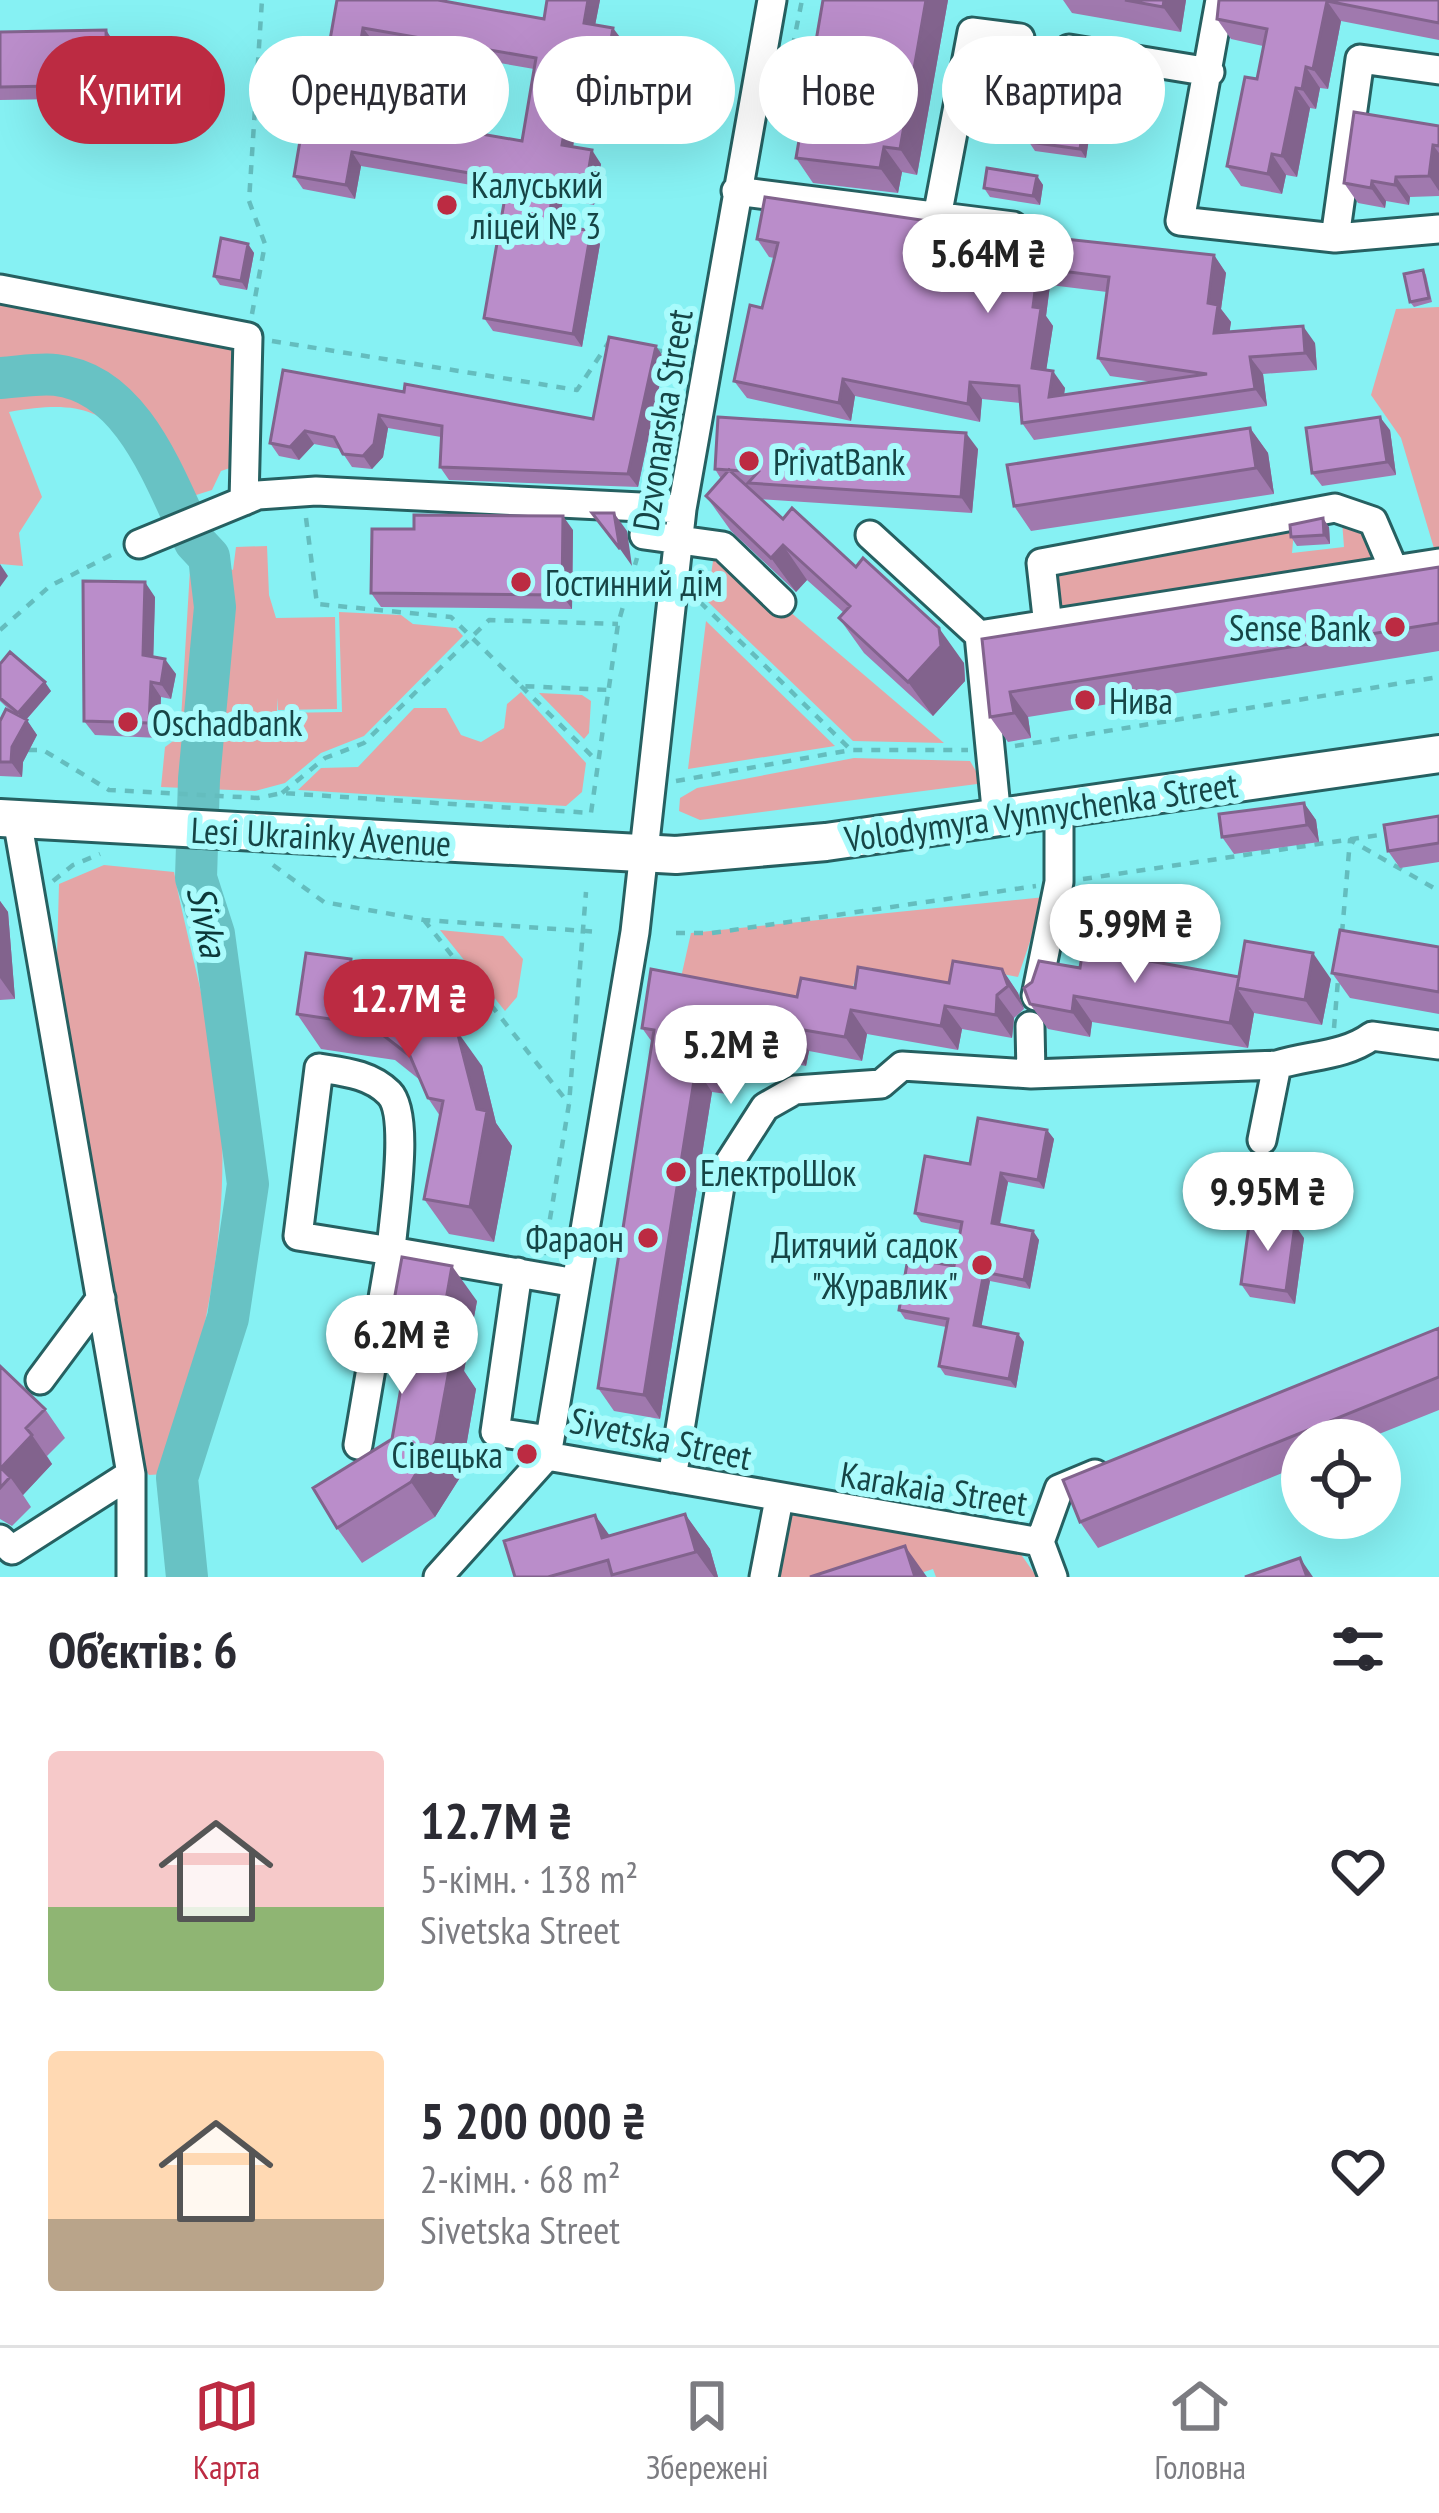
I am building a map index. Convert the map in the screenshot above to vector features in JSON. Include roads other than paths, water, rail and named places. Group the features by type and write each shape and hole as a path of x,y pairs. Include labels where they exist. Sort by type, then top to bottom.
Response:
{"main road":[{"name":"Volodymyra Vynnychenka Street","path":"642,854 826,842 1439,754"},
{"name":"Lesi Ukrainky Avenue","path":"8,819 140,808 249,831 642,854"}],"street":[{"name":"Dzvonarska Street","path":"642,854 682,509 772,0"},
{"path":"1220,0 1180,221 1335,238 1439,229"},
{"path":"971,36 972,32 1004,36"},
{"path":"1335,238 1360,59 1439,70"},
{"path":"1165,65 1210,72"},
{"path":"937,217 951,144"},
{"path":"736,191 1013,226"},
{"path":"0,289 248,337 244,501"},
{"path":"139,544 244,501 303,493 648,522 682,509"},
{"path":"1048,626 1040,562 1335,508 1372,521 1394,570"},
{"path":"648,522 678,540 723,546 781,602"},
{"path":"870,535 979,635 1000,749 997,819"},
{"path":"979,635 1439,563"},
{"path":"1036,996 1059,882 1059,811"},
{"path":"8,819 28,885 131,1474 130,1577"},
{"name":"Sivetska Street","path":"642,854 634,932 548,1448 779,1499 764,1577"},
{"path":"1030,1026 1031,1074"},
{"path":"671,1478 722,1174 765,1107 795,1090 881,1084 902,1066 1031,1074 1276,1065 1352,1051 1372,1036 1439,1045"},
{"path":"1262,1140 1276,1065"},
{"path":"358,1445 391,1251 400,1121 393,1096 368,1077 319,1068 298,1236 391,1251 576,1282"},
{"path":"438,1577 548,1448 495,1432 529,1274"},
{"path":"40,1380 101,1298"},
{"path":"1040,1542 1059,1489 1122,1463"},
{"path":"0,1539 11,1550 131,1474"},
{"name":"Karakaia Street","path":"779,1499 1040,1542 1053,1577"}],"waterway":[{"name":"Sivka","path":"0,378 56,375 83,382 106,396 144,439 195,542 209,557 215,607 199,779 196,878 214,934 248,1184 228,1318 177,1478 187,1577"}],"place":[{"name":"Калуський ліцей № 3","path":"447,205"},
{"name":"PrivatBank","path":"749,461"},
{"name":"Гостинний дім","path":"521,582"},
{"name":"Sense Bank","path":"1395,627"},
{"name":"Нива","path":"1085,700"},
{"name":"Oschadbank","path":"128,722"},
{"name":"ЕлектроШок","path":"676,1172"},
{"name":"Фараон","path":"648,1238"},
{"name":"Дитячий садок \"Журавлик\"","path":"982,1265"},
{"name":"Сівецька","path":"527,1454"}]}
